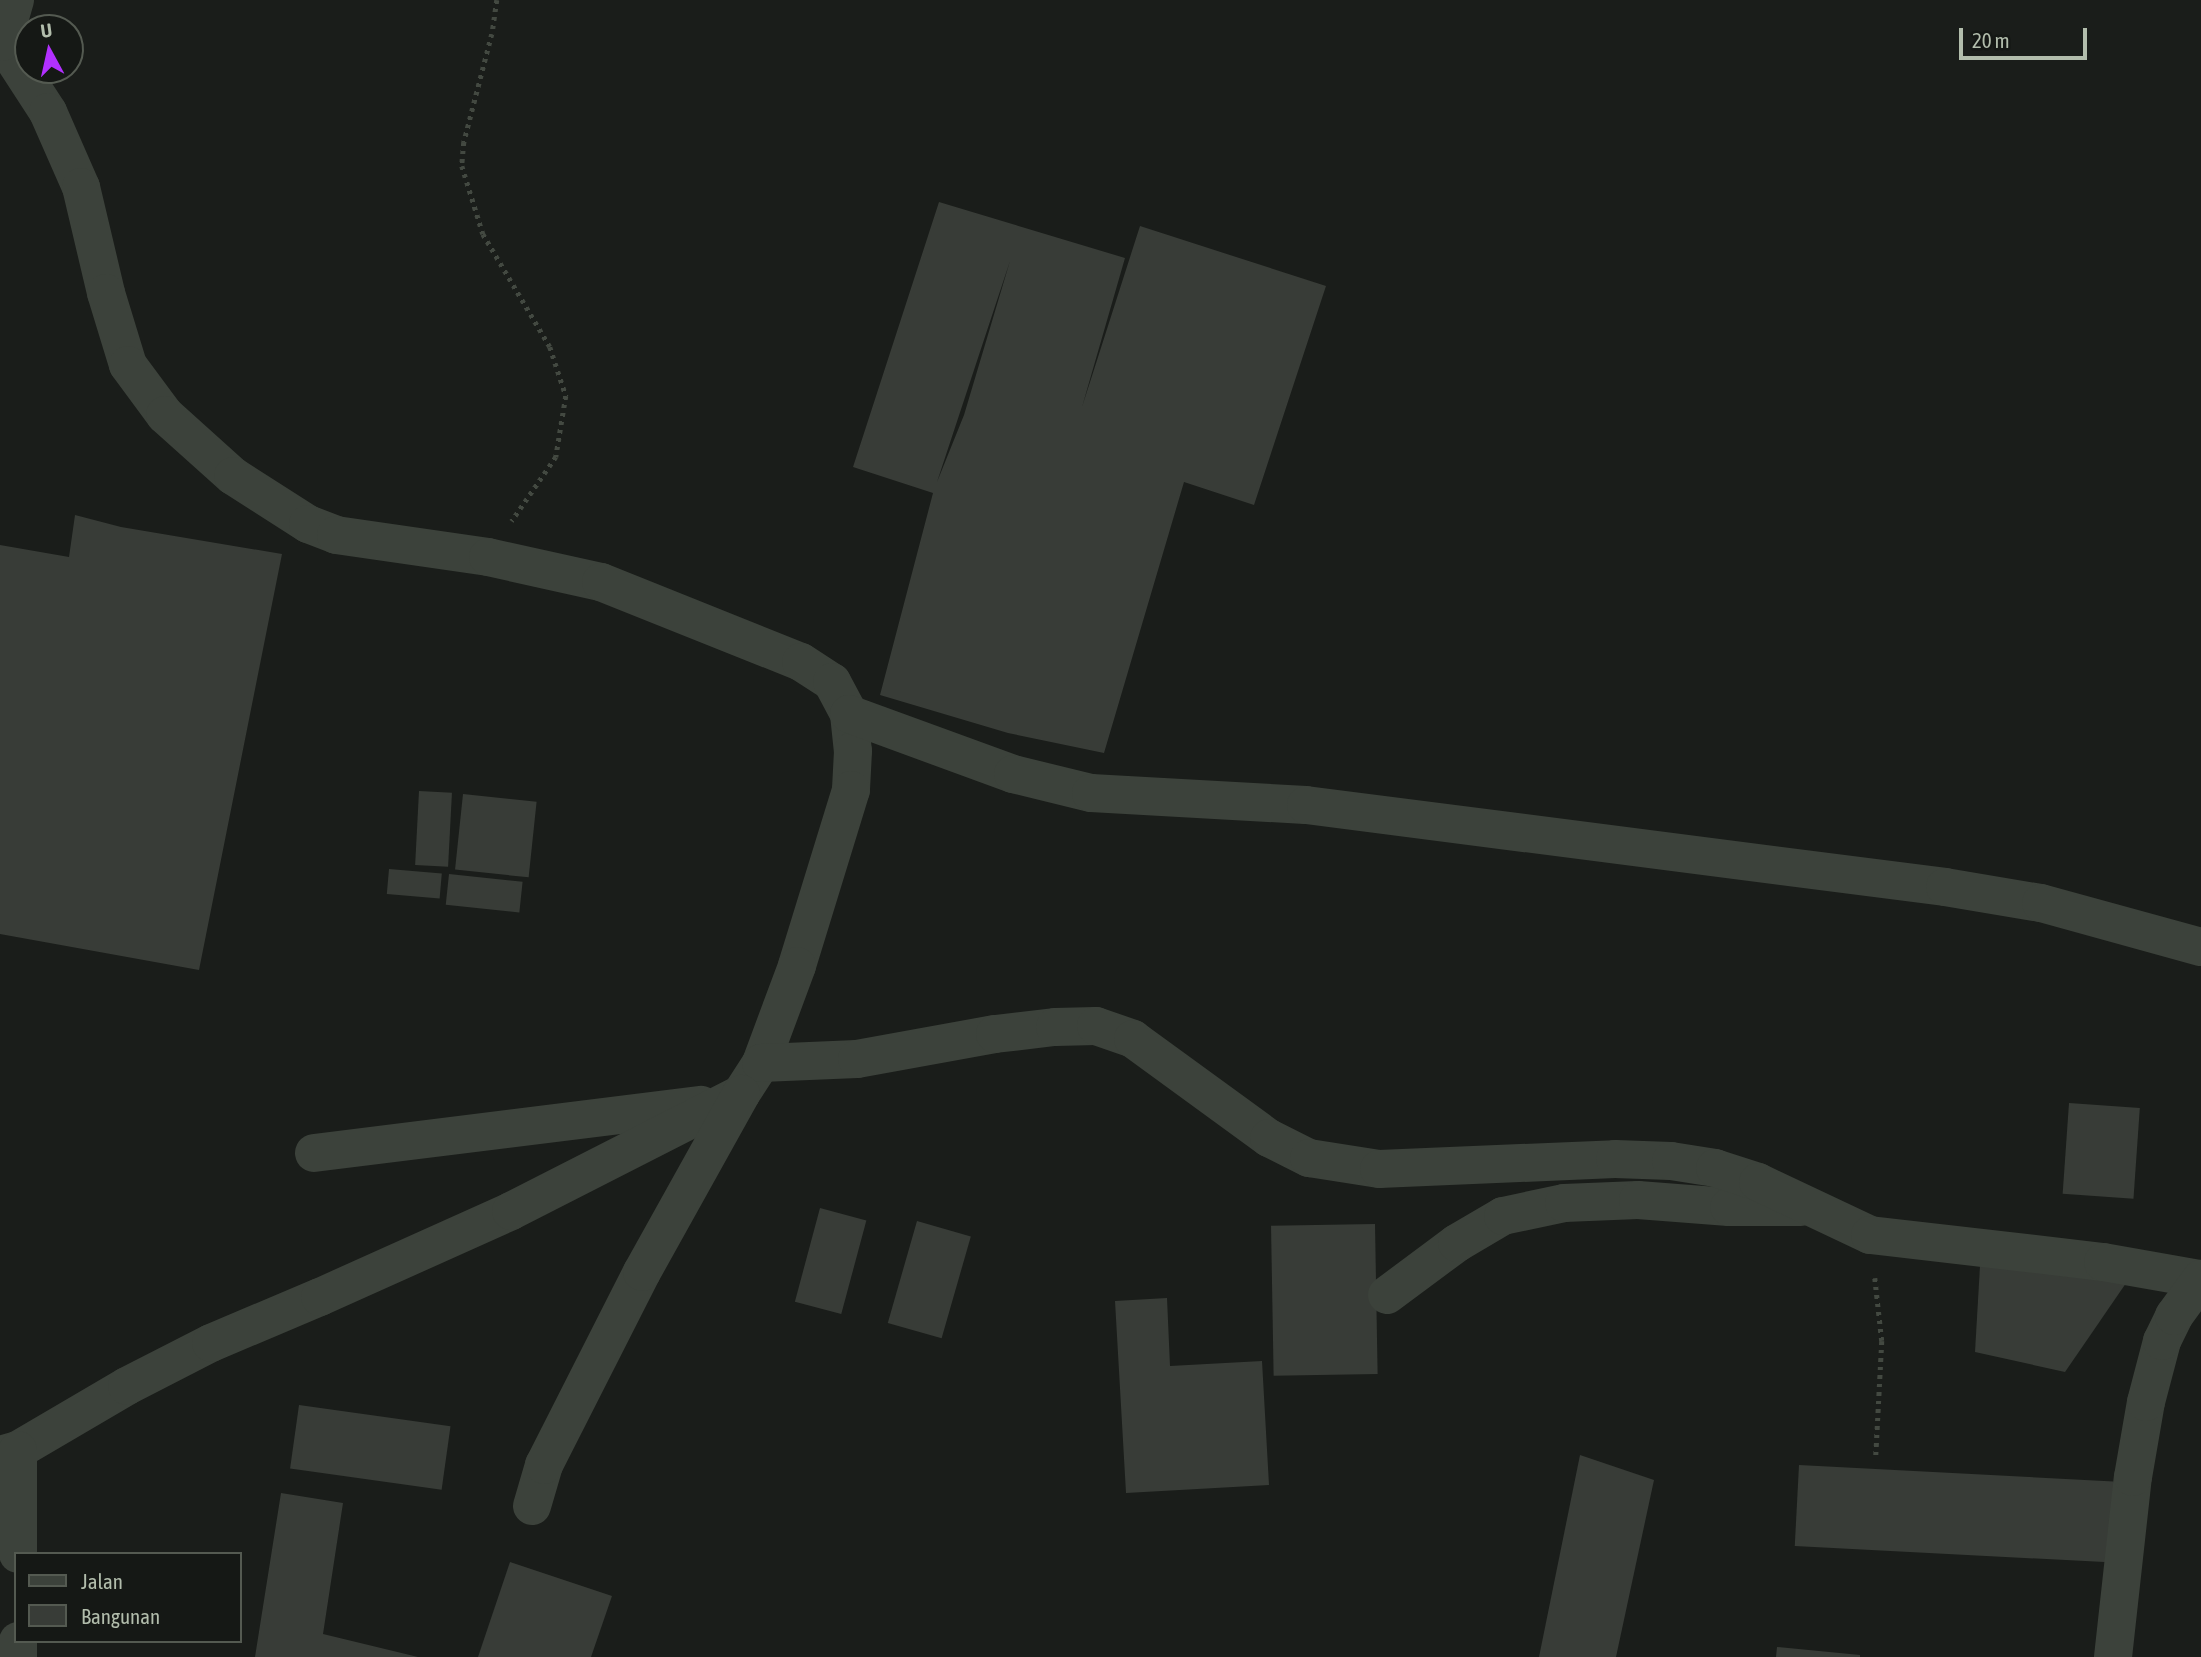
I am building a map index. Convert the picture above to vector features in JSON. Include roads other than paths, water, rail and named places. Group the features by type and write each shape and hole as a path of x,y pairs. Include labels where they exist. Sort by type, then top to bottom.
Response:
{"street":[{"path":"15,0 1,40 48,112 81,187 106,293 128,365 165,415 233,476 308,524 335,535 488,557 601,582 801,662 832,682 849,715 853,751 851,790 797,966 743,1086 642,1272 544,1465 532,1506"},
{"path":"849,715 1013,774 1091,793 1306,805 1945,887 2041,903 2201,947"},
{"path":"314,1153 743,1086 857,1059 995,1034 1096,1026 1133,1039 1269,1138 1309,1158 1379,1169 1615,1159 1671,1161 1715,1168 1758,1182 1870,1235 2103,1262 2200,1279 2174,1316 2162,1341 2146,1402 2133,1477 2113,1657"},
{"path":"18,1552 9,1453 127,1386 211,1343 511,1211 743,1086"},
{"path":"1387,1295 1457,1243 1503,1216 1564,1203 1638,1200 1728,1207 1807,1207"}]}
